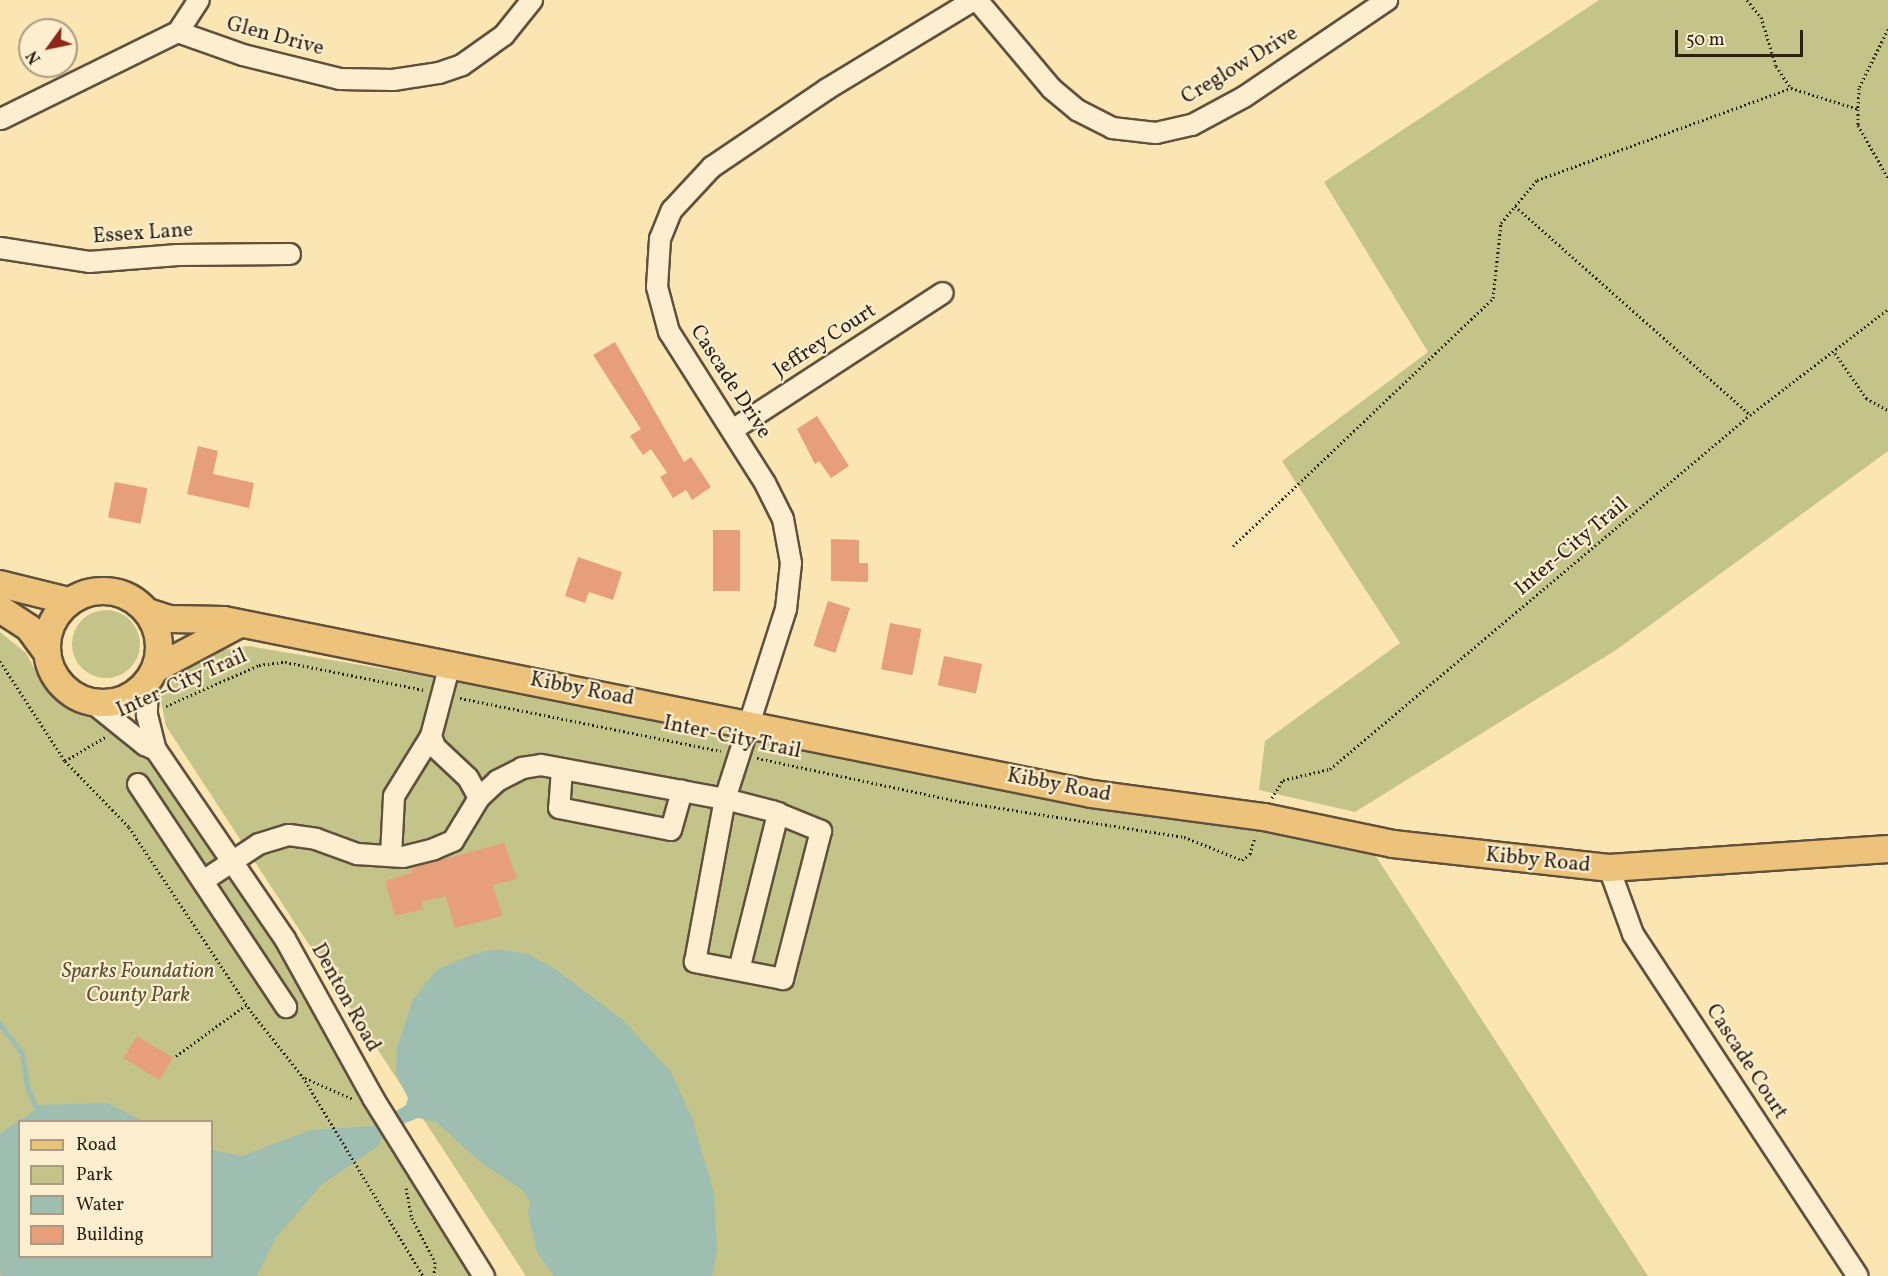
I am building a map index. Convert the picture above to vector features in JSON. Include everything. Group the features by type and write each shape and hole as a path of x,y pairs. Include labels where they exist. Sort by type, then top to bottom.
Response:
{"main road":[{"path":"0,584 69,601 99,592 119,593 135,600 148,612 159,637 153,675"},
{"path":"46,651 51,624 69,601"},
{"path":"0,609 29,628 46,651 56,678 89,700 127,697 183,651 227,633 237,625"},
{"name":"Kibby Road","path":"148,612 169,619 224,620 237,625 450,664 1092,794 1264,817 1394,844 1609,868 1888,849"}],"street":[{"path":"0,119 178,32 199,0"},
{"name":"Glen Drive","path":"178,32 278,65 340,79 393,80 439,74 462,65 504,35 532,0"},
{"name":"Creglow Drive","path":"976,0 1052,89 1077,110 1112,128 1156,133 1192,125 1244,97 1387,0"},
{"name":"Cascade Drive","path":"739,970 695,962 725,799 737,754 752,724 786,609 791,563 783,519 734,429 669,332 657,287 660,239 672,210 712,167 827,89 976,0"},
{"name":"Essex Lane","path":"0,248 89,262 188,254 290,254"},
{"name":"Jeffrey Court","path":"734,429 943,293"},
{"path":"391,856 394,796 431,736 450,664"},
{"name":"Denton Road","path":"153,675 147,715 156,750 285,939 367,1102 409,1155 484,1276"},
{"name":"Denton Road","path":"89,700 156,750"},
{"path":"431,736 435,747 468,778 478,798"},
{"path":"203,881 259,844 288,835 316,839 357,854 403,857 453,841 478,798 497,781 522,768 541,765 725,799 778,813 821,831 783,979 739,970 778,813"},
{"path":"562,769 559,808 671,830 682,790"},
{"path":"138,784 286,1007"},
{"name":"Cascade Court","path":"1609,868 1633,934 1858,1276"}],"path":[{"path":"1747,0 1761,17 1776,66 1791,88 1858,110"},
{"path":"1888,29 1859,88 1858,110 1858,125 1888,178"},
{"path":"1233,546 1493,298 1501,223 1537,180 1791,88"},
{"path":"1515,206 1750,416"},
{"name":"Inter-City Trail","path":"1272,795 1283,780 1330,769 1750,416 1835,353 1888,309"},
{"path":"1835,353 1866,398 1888,410"},
{"path":"0,661 65,760 129,827 246,1005 303,1077 326,1119 423,1276"},
{"name":"Inter-City Trail","path":"147,715 259,665 285,662 963,802 1184,837 1242,860 1250,854 1255,838"},
{"name":"Inter-City Trail","path":"65,760 122,726"},
{"path":"176,1056 246,1005"},
{"path":"303,1077 367,1102"},
{"path":"404,1180 412,1218 435,1262 434,1276"}],"green space":[{"path":"1599,0 1888,0 1888,451 1616,650 1355,812 1259,790 1265,741 1400,643 1282,461 1428,352 1324,182"},
{"path":"99,610 113,610 125,615 135,625 140,644 135,663 125,673 113,678 99,678 87,673 77,663 72,651 72,637 77,625 87,615"},
{"name":"Sparks Foundation County Park","path":"0,632 26,653 41,681 60,702 83,715 105,720 164,775 498,1276 0,1276"},
{"path":"248,646 1330,829 1375,855 1648,1276 526,1276 166,726 160,696 174,674 222,650"}],"water":[{"path":"498,949 528,954 555,969 623,1020 671,1072 692,1118 714,1193 717,1251 712,1276 554,1276 537,1252 528,1214 530,1201 522,1190 479,1161 436,1122 418,1118 403,1124 381,1139 378,1146 321,1185 275,1239 257,1276 3,1276 0,1272 0,1133 18,1121 18,1258 213,1258 213,1150 242,1156 311,1130 371,1126 406,1105 408,1098 396,1074 397,1048 413,999 438,969 474,954"},
{"path":"107,1103 141,1120 20,1120 37,1109 36,1105"}],"building":[{"path":"615,342 684,462 691,457 711,487 692,500 686,490 673,498 660,477 667,473 651,449 643,455 630,436 641,429 593,355"},
{"path":"817,416 849,466 831,478 819,461 815,464 797,429"},
{"path":"198,446 218,451 213,474 254,483 249,508 187,494"},
{"path":"115,482 147,488 141,524 108,517"},
{"path":"713,530 740,530 740,591 713,591"},
{"path":"831,539 859,540 859,563 868,563 868,582 831,581"},
{"path":"578,557 622,572 613,600 589,592 585,603 565,596"},
{"path":"828,601 850,608 835,653 813,646"},
{"path":"890,623 921,629 912,675 881,669"},
{"path":"944,656 982,664 976,693 938,685"},
{"path":"504,843 517,879 493,885 502,916 455,928 446,896 421,902 423,909 395,916 385,881 412,873 411,868"},
{"path":"137,1036 173,1058 160,1080 124,1058"}],"waterway":[{"path":"0,1024 22,1053 28,1089 41,1120"}]}
